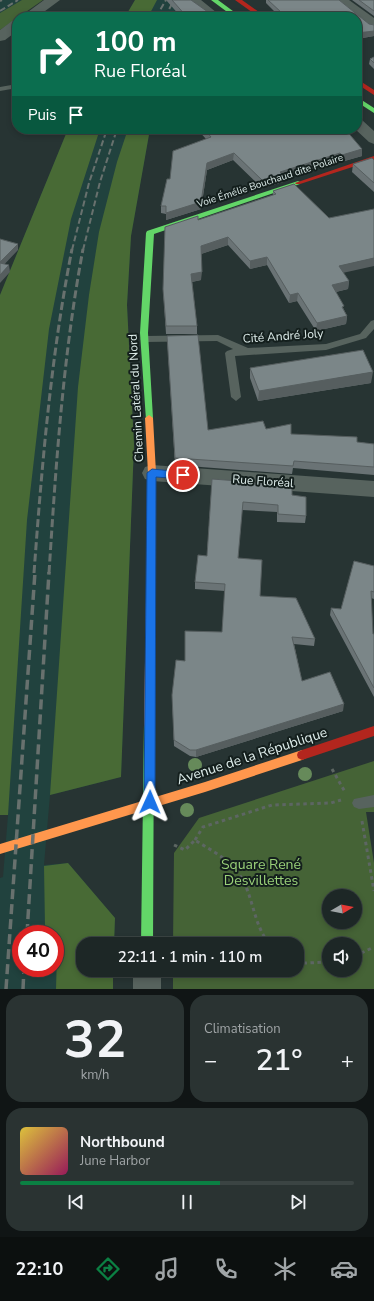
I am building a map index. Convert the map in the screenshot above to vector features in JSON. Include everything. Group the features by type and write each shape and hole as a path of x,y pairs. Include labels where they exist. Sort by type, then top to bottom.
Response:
{"street":[{"path":"35,12 53,0"},
{"path":"192,0 208,12"},
{"path":"214,0 231,12"},
{"path":"238,0 255,12"},
{"path":"341,0 357,12"},
{"path":"362,16 374,25"},
{"path":"0,37 12,28"},
{"path":"362,85 374,93"},
{"path":"362,103 374,111"},
{"path":"362,128 374,139"},
{"name":"Voie Émélie Bouchaud dite Polaire","path":"150,233 374,158"},
{"name":"Chemin Latéral du Nord","path":"147,937 150,802 152,473 144,339 150,233"},
{"name":"Rue Floréal","path":"152,473 374,489"},
{"name":"Avenue de la République","path":"0,849 205,786 374,731"},
{"path":"147,977 147,989"}],"lane":[{"path":"0,89 12,87"},
{"name":"Cité André Joly","path":"236,397 230,354 326,347 363,336 374,323"},
{"path":"144,339 218,338 247,352"},
{"path":"359,803 374,801"}],"path":[{"path":"170,843 185,850 195,840 203,827 272,804 331,803 348,798 322,749"},
{"path":"359,803 374,891"},
{"path":"195,840 225,860 242,878 247,890 256,926 264,937"},
{"path":"362,953 374,947"},
{"path":"304,963 322,962"}],"shaded area":[{"path":"0,0 40,0 23,12 12,12 12,20 0,29"},
{"path":"135,0 181,0 187,12 128,12"},
{"path":"66,134 149,134 131,236 127,305 134,445 121,777 50,795 44,865 68,863 115,918 114,937 76,937 76,977 113,977 113,989 0,989 0,878 3,877 8,815 0,295"}],"green space":[{"path":"22,0 43,0 26,12 12,12 12,22 0,30 0,13"},
{"path":"135,0 157,0 151,12 128,12"},
{"path":"66,134 98,134 71,219 49,329 27,520 8,815 0,815 0,295"},
{"path":"126,134 149,134 131,236 127,305 134,445 121,777 50,795 78,387 89,295 99,232 117,162"},
{"name":"Square René Desvillettes","path":"374,761 374,812 366,812 374,863 374,989 173,989 173,977 304,977 304,937 173,937 174,853 199,818"},
{"path":"68,863 115,918 114,937 76,937 76,977 113,977 113,989 56,989 56,977 64,977 64,925 45,925 44,866"}],"building":[{"path":"172,0 191,0 208,12 183,12"},
{"path":"268,0 339,0 354,12 281,12"},
{"path":"359,0 374,0 374,11"},
{"path":"362,18 369,24 374,25 374,31 362,32"},
{"path":"374,57 374,63 370,59"},
{"path":"208,134 349,134 362,149 342,155 340,153 280,172 283,175 263,181 234,153 207,163 201,202 166,213 166,206 161,206 167,179 170,179 173,151 211,137"},
{"path":"372,158 374,160 374,183 353,164"},
{"path":"294,184 329,218 374,209 374,258 339,266 349,281 332,285 344,306 342,307 347,316 317,323 298,293 290,295 267,257 250,261 228,237 201,246 202,272 191,274 197,326 166,326 163,289 165,227 198,216 198,220 276,194 273,191"},
{"path":"0,239 18,244 0,262"},
{"path":"0,263 9,265 0,275"},
{"path":"198,335 208,430 263,421 266,429 291,424 291,434 357,437 357,442 374,444 374,467 294,461 293,466 175,458 167,336"},
{"path":"363,350 373,372 259,391 250,368"},
{"path":"212,479 292,485 292,495 306,497 306,516 278,514 278,505 243,502 238,558 262,560 260,596 296,598 315,639 292,637 302,681 330,672 344,704 196,750 190,750 174,740 172,695 176,660 185,661 185,631 222,632 225,584 195,582 198,555 207,556"},
{"path":"354,561 374,566 374,592 371,591 374,634 374,688 331,608 341,609"}],"railway":[{"path":"0,11 18,0"},
{"path":"159,12 166,0"},
{"path":"168,12 174,0"},
{"path":"72,250 89,183 105,134"},
{"path":"83,250 100,182 115,134"},
{"path":"34,573 48,410 58,329 72,249"},
{"path":"49,573 65,370 83,249"},
{"path":"6,989 35,572"},
{"path":"28,925 49,572"},
{"path":"23,989 24,977"}],"traffic: fast":[{"path":"214,0 231,12"},
{"path":"362,103 374,111"},
{"path":"149,418 144,333 150,233 298,183"},
{"path":"147,937 149,725"}],"traffic: slow":[{"path":"149,418 152,473 149,725"},
{"path":"0,849 205,787 302,755"}],"traffic: jam":[{"path":"238,0 256,12"},
{"path":"362,85 374,93"},
{"path":"298,183 374,158"},
{"path":"302,755 374,731"}],"route":[{"path":"150,802 152,473 183,475"}]}
